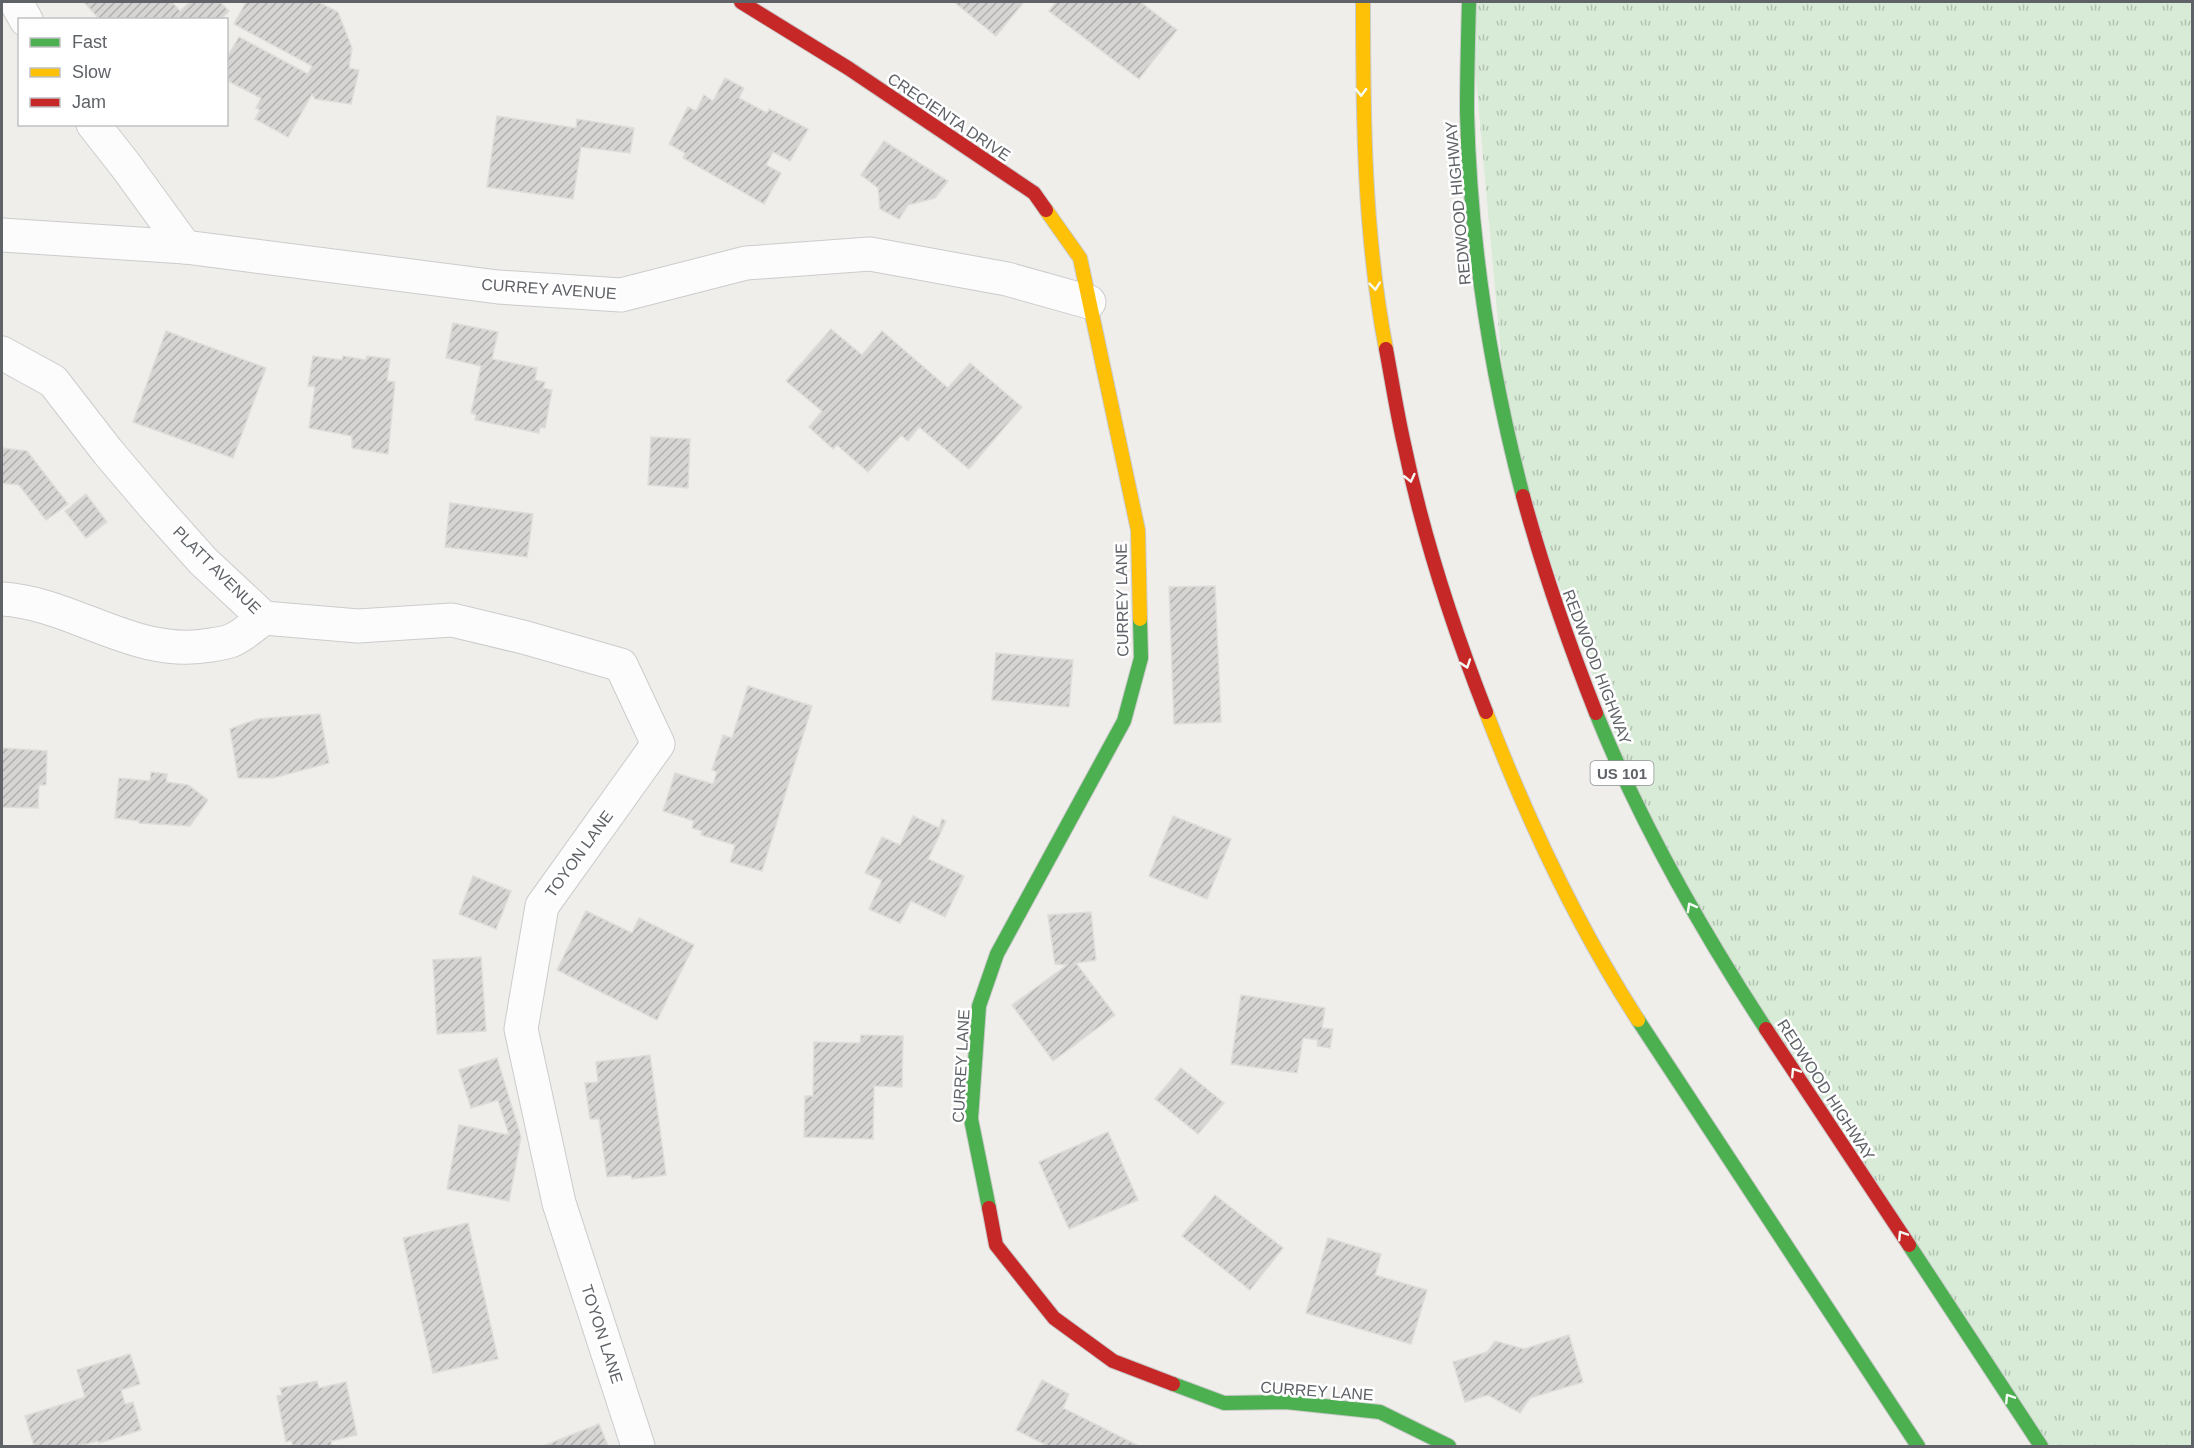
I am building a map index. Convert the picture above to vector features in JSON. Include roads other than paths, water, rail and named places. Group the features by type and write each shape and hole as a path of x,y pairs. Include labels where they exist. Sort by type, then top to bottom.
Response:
{"main road":[{"name":"CRECIENTA DRIVE","path":"741,2 848,68 1034,193 1080,258 1089,302"},
{"path":"1363,2 1361,56 1363,152 1378,308 1392,391 1430,556 1485,716 1553,869 1599,956 1636,1017 1918,1446"},
{"name":"REDWOOD HIGHWAY","path":"1469,2 1467,115 1472,199 1481,284 1495,369 1510,453 1530,532 1587,696 1658,850 1701,925 2041,1446"},
{"name":"CURREY LANE","path":"1089,302 1138,530 1141,658 1124,721 998,954 979,1006 971,1119 996,1245 1054,1318 1113,1361 1224,1403 1286,1402 1380,1412 1449,1446"}],"street":[{"path":"16,2 25,18"},
{"path":"95,126 185,248"},
{"name":"CURREY AVENUE","path":"2,235 185,248 498,287 621,295 746,264 870,254 1007,279 1089,302"},
{"name":"PLATT AVENUE","path":"2,353 53,381 153,505 204,561 264,618 230,641 197,647 163,647 22,600 2,599"},
{"name":"TOYON LANE","path":"264,618 358,626 452,620 523,637 621,665 658,744 542,906 521,1029 559,1203 639,1446"}]}
